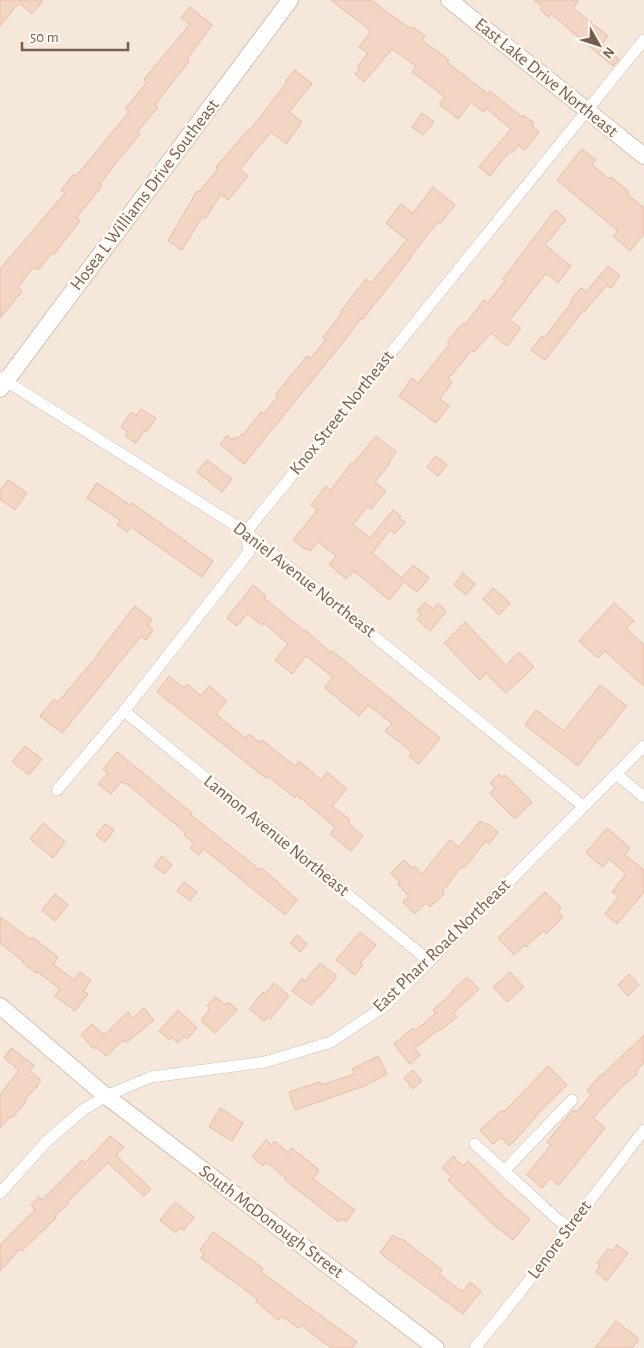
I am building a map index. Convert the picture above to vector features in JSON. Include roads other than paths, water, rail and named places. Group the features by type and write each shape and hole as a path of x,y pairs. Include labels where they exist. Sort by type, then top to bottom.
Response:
{"street":[{"name":"Hosea L Williams Drive Southeast","path":"2,382 290,0"},
{"name":"East Lake Drive Northeast","path":"449,0 644,156"},
{"name":"Knox Street Northeast","path":"246,532 644,40"},
{"name":"Daniel Avenue Northeast","path":"2,382 246,532 583,806"},
{"path":"57,790 124,711 249,552 246,532"},
{"name":"Lannon Avenue Northeast","path":"124,711 429,961"},
{"name":"East Pharr Road Northeast","path":"0,1193 48,1140 83,1110 106,1096 151,1077 264,1062 331,1042 385,1006 644,746"},
{"path":"616,774 644,797"},
{"name":"South McDonough Street","path":"0,1006 106,1096 436,1348"},
{"path":"504,1170 572,1100"},
{"name":"Lenore Street","path":"475,1348 570,1228 644,1130"},
{"path":"475,1144 556,1218 570,1228"}]}
